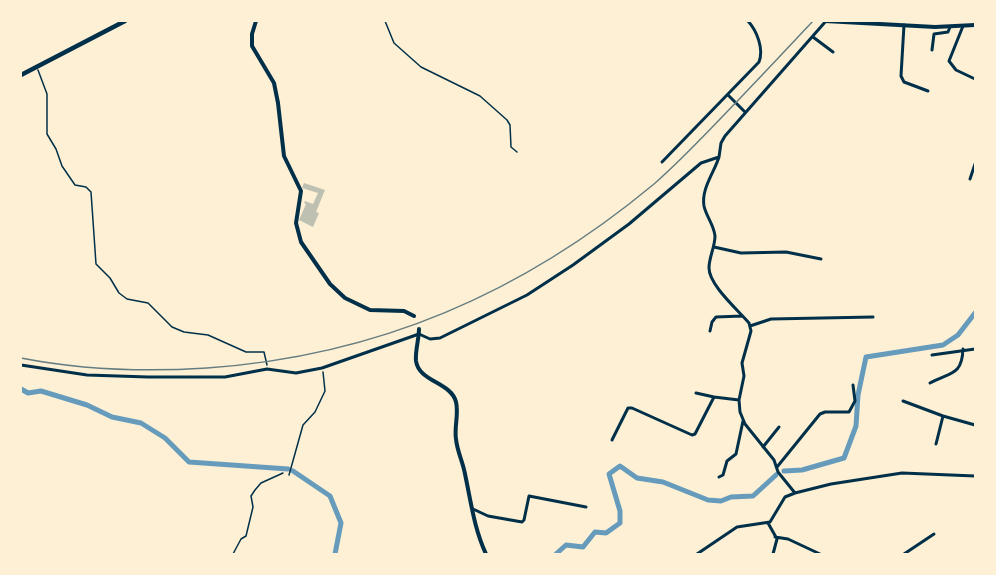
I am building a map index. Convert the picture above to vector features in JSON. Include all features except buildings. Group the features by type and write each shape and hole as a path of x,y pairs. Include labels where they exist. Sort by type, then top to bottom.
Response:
{"main road":[{"path":"21,75 125,21"}],"street":[{"path":"256,21 252,34 252,46 274,83 284,156 301,191 296,223 301,242 330,284 345,298 370,310 404,311 414,316"},
{"path":"662,162 729,97 756,66 761,56 756,33 748,21"},
{"path":"795,493 778,472 777,467 740,412 739,400 744,376 742,363 745,348 750,339 750,326 714,283 709,273 715,233 704,202 705,192 721,143 745,112 825,21 950,27 975,26"},
{"path":"904,25 902,76 904,82 928,91"},
{"path":"963,26 949,61 956,70 975,79"},
{"path":"932,50 934,34 948,32 950,27"},
{"path":"813,36 833,52"},
{"path":"729,97 745,112"},
{"path":"419,332 430,339 440,338 527,295 629,224 701,163 718,157"},
{"path":"970,179 975,164"},
{"path":"714,247 741,253 786,252 820,259"},
{"path":"710,332 712,322 716,317 742,315"},
{"path":"750,326 771,319 873,317"},
{"path":"21,365 87,375 148,377 225,377 267,369 296,373 322,368 419,332"},
{"path":"419,332 416,362 419,369 445,387 456,399 456,443 465,471 477,534 486,554"},
{"path":"930,383 959,368 962,363 963,349"},
{"path":"932,355 975,349"},
{"path":"777,467 820,414 849,412 855,401 853,385"},
{"path":"696,393 739,400"},
{"path":"612,440 630,407 694,435 714,397"},
{"path":"903,401 975,425"},
{"path":"936,444 943,416"},
{"path":"719,477 723,475 727,461 735,454 743,419"},
{"path":"763,447 779,427"},
{"path":"697,554 737,527 768,523 776,515 781,501 795,493 886,474 917,473 974,477"},
{"path":"471,508 488,516 522,522 529,496 585,507"},
{"path":"768,523 777,546 773,554"},
{"path":"904,554 934,534"},
{"path":"775,537 788,539 820,554"}],"lane":[{"path":"385,21 394,43 421,67 480,96 507,120 510,125 512,147 517,152"}],"path":[{"path":"36,67 42,75 47,94 47,134 62,166 75,185 90,188 96,264 127,299 148,303 172,327 184,332 208,335 246,352 264,352 267,366"},
{"path":"289,475 303,425 315,412 325,391 322,368"},
{"path":"233,554 241,539 246,536 252,513 251,496 261,483 283,472"}],"waterway":[{"path":"784,471 802,470 844,458 856,426 858,395 866,357 943,345 958,335 975,313"},
{"path":"21,389 28,393 41,391 87,405 112,417 141,423 165,438 189,462 288,469"},
{"path":"556,554 566,545 583,547 595,532 606,533 620,523 620,511 609,474 620,466 637,478 663,482 708,500 721,501 731,497 753,496 776,475"},
{"path":"293,471 330,496 341,523 335,554"}],"railway":[{"path":"21,358 114,369 207,368 270,361 331,350 389,333 446,312 500,287 553,257 604,223 654,184 697,143 813,21"}]}
